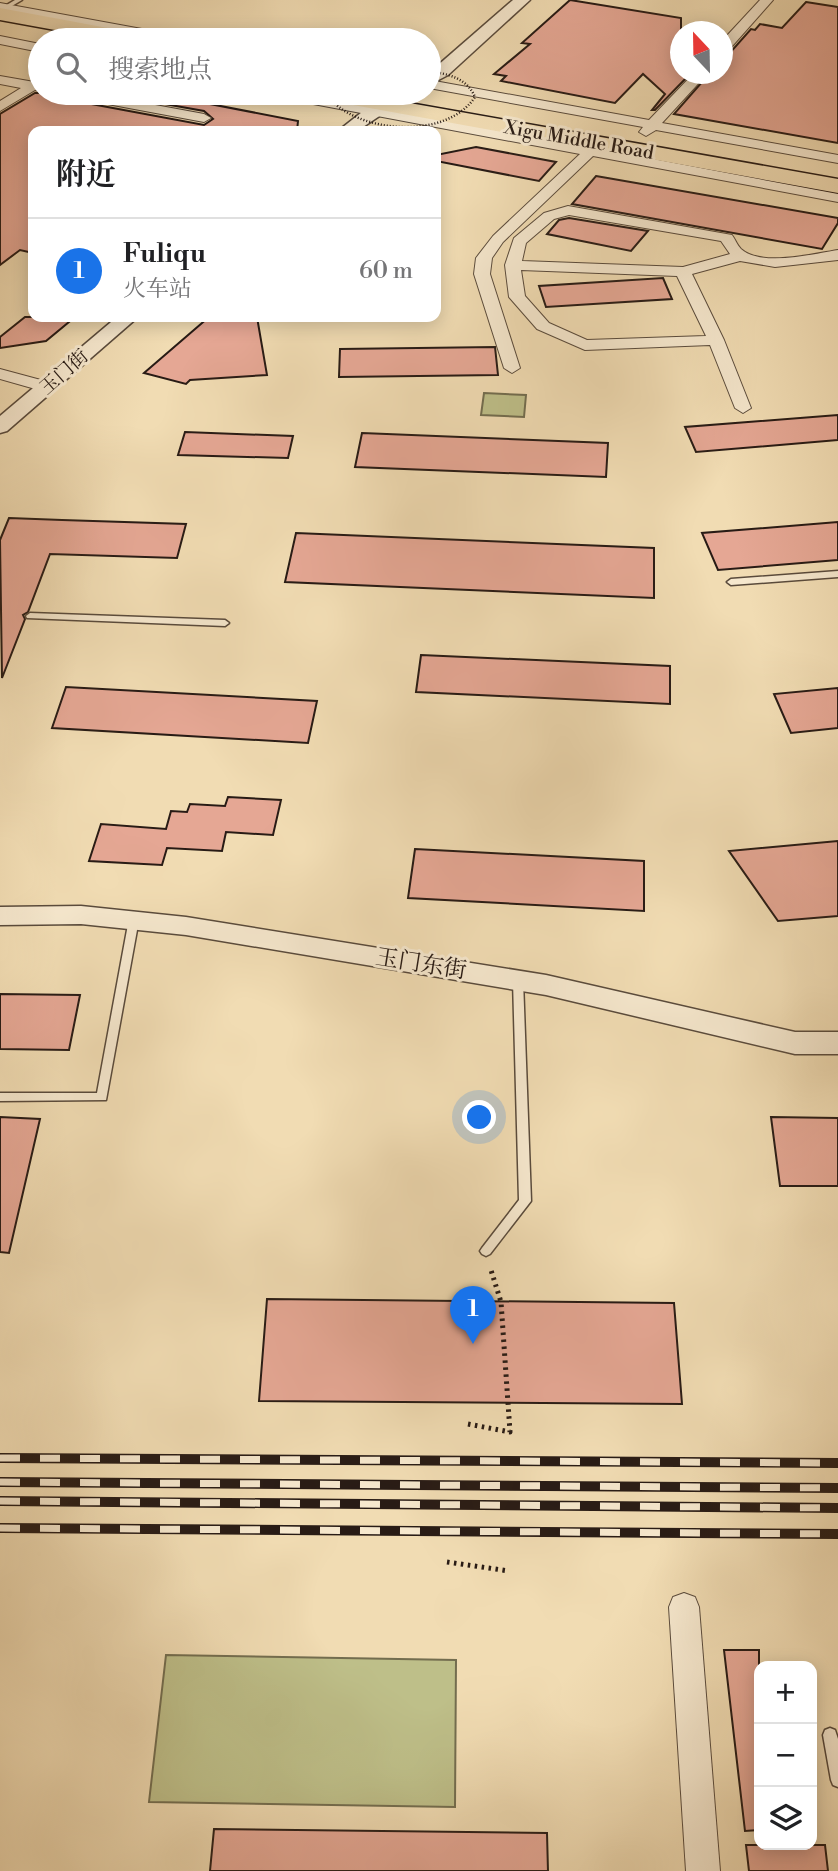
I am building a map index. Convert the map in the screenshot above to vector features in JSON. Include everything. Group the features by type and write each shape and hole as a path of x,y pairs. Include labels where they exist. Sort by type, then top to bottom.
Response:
{"main road":[{"path":"1,10 85,28"},
{"path":"0,30 28,35"},
{"name":"Xigu Middle Road","path":"441,95 649,129 838,168"},
{"name":"Xigu Middle Road","path":"366,105 594,148 838,186"}],"street":[{"path":"441,73 522,0"},
{"path":"733,38 767,0"},
{"path":"1,10 108,28"},
{"path":"0,40 28,46"},
{"path":"0,80 28,85"},
{"path":"649,129 691,84"},
{"path":"441,85 649,129 838,159"},
{"path":"0,107 28,87"},
{"path":"134,105 204,118"},
{"path":"357,105 377,108"},
{"path":"353,126 383,105"},
{"path":"512,368 484,283 484,258 498,239 594,148 838,198"},
{"path":"716,340 585,345 543,326 517,298 513,265 519,241 549,216 568,210 727,239 737,257"},
{"path":"513,265 683,272 737,257 763,263 838,255"},
{"path":"683,272 716,340 743,408"},
{"name":"玉门街","path":"0,427 122,322"},
{"path":"0,374 46,387"},
{"name":"玉门东街","path":"0,916 81,915 134,919 518,980 794,1043 838,1043"},
{"path":"684,1608 703,1871"}],"lane":[{"path":"1,10 19,0"},
{"path":"731,582 838,574"},
{"path":"30,616 225,623"},
{"path":"0,1097 102,1097 134,919"},
{"path":"486,1251 525,1201 518,980"},
{"path":"830,1735 838,1780"}],"path":[{"path":"336,105 341,111 358,119 381,124 434,123 456,117 470,108 475,97 471,87 457,78 441,74"},
{"path":"468,1424 510,1432 500,1302 486,1251"},
{"path":"447,1562 509,1571"}],"green space":[{"path":"484,393 526,395 524,417 481,415"},
{"path":"166,1655 456,1660 455,1807 149,1802"}],"building":[{"path":"570,0 681,18 681,21 670,21 670,84 680,84 652,110 665,94 643,74 615,103 501,81 506,76 494,74 530,44 522,43"},
{"path":"806,2 838,7 838,143 674,114 700,84 733,84 733,49 751,29 755,30 760,24 782,28"},
{"path":"28,97 28,105 97,105 204,125 213,119 204,111 170,105 215,105 298,121 298,126 28,126 28,252 20,250 0,265 0,114"},
{"path":"476,147 556,162 539,181 441,162 441,154"},
{"path":"596,176 838,218 838,223 822,249 572,204"},
{"path":"569,218 648,231 631,251 547,234 559,220"},
{"path":"663,278 672,299 546,307 539,286"},
{"path":"25,317 28,317 28,322 69,322 46,341 0,348 0,337"},
{"path":"203,322 258,322 267,375 190,380 186,384 144,373"},
{"path":"495,347 498,375 339,377 340,349"},
{"path":"838,415 838,440 696,452 685,427"},
{"path":"185,432 293,436 288,458 178,455"},
{"path":"362,433 608,443 606,477 355,467"},
{"path":"9,518 186,524 177,558 50,554 28,612 23,615 25,619 2,678 0,540"},
{"path":"838,522 838,560 718,570 702,533"},
{"path":"296,533 654,548 654,598 285,582"},
{"path":"421,655 670,666 670,704 416,692"},
{"path":"66,687 317,701 308,743 52,728"},
{"path":"838,688 838,728 791,733 774,694"},
{"path":"228,797 281,800 273,835 226,832 222,851 167,848 162,865 89,861 101,824 166,829 171,811 187,812 190,804 225,806"},
{"path":"838,841 838,916 778,921 729,851"},
{"path":"415,849 644,861 644,911 408,898"},
{"path":"0,994 80,995 69,1050 0,1049"},
{"path":"0,1117 40,1119 9,1253 0,1252"},
{"path":"771,1117 838,1118 838,1186 780,1186"},
{"path":"267,1299 674,1303 682,1404 259,1401"},
{"path":"724,1650 759,1650 759,1661 754,1661 754,1830 745,1831"},
{"path":"214,1829 547,1833 548,1871 210,1871"},
{"path":"746,1845 754,1845 754,1850 817,1850 817,1845 825,1845 828,1871 749,1871"}],"railway":[{"path":"0,1458 838,1463"},
{"path":"0,1482 838,1488"},
{"path":"0,1501 838,1508"},
{"path":"0,1528 838,1534"}],"place":[{"name":"Fuliqu","path":"473,1344"}]}
